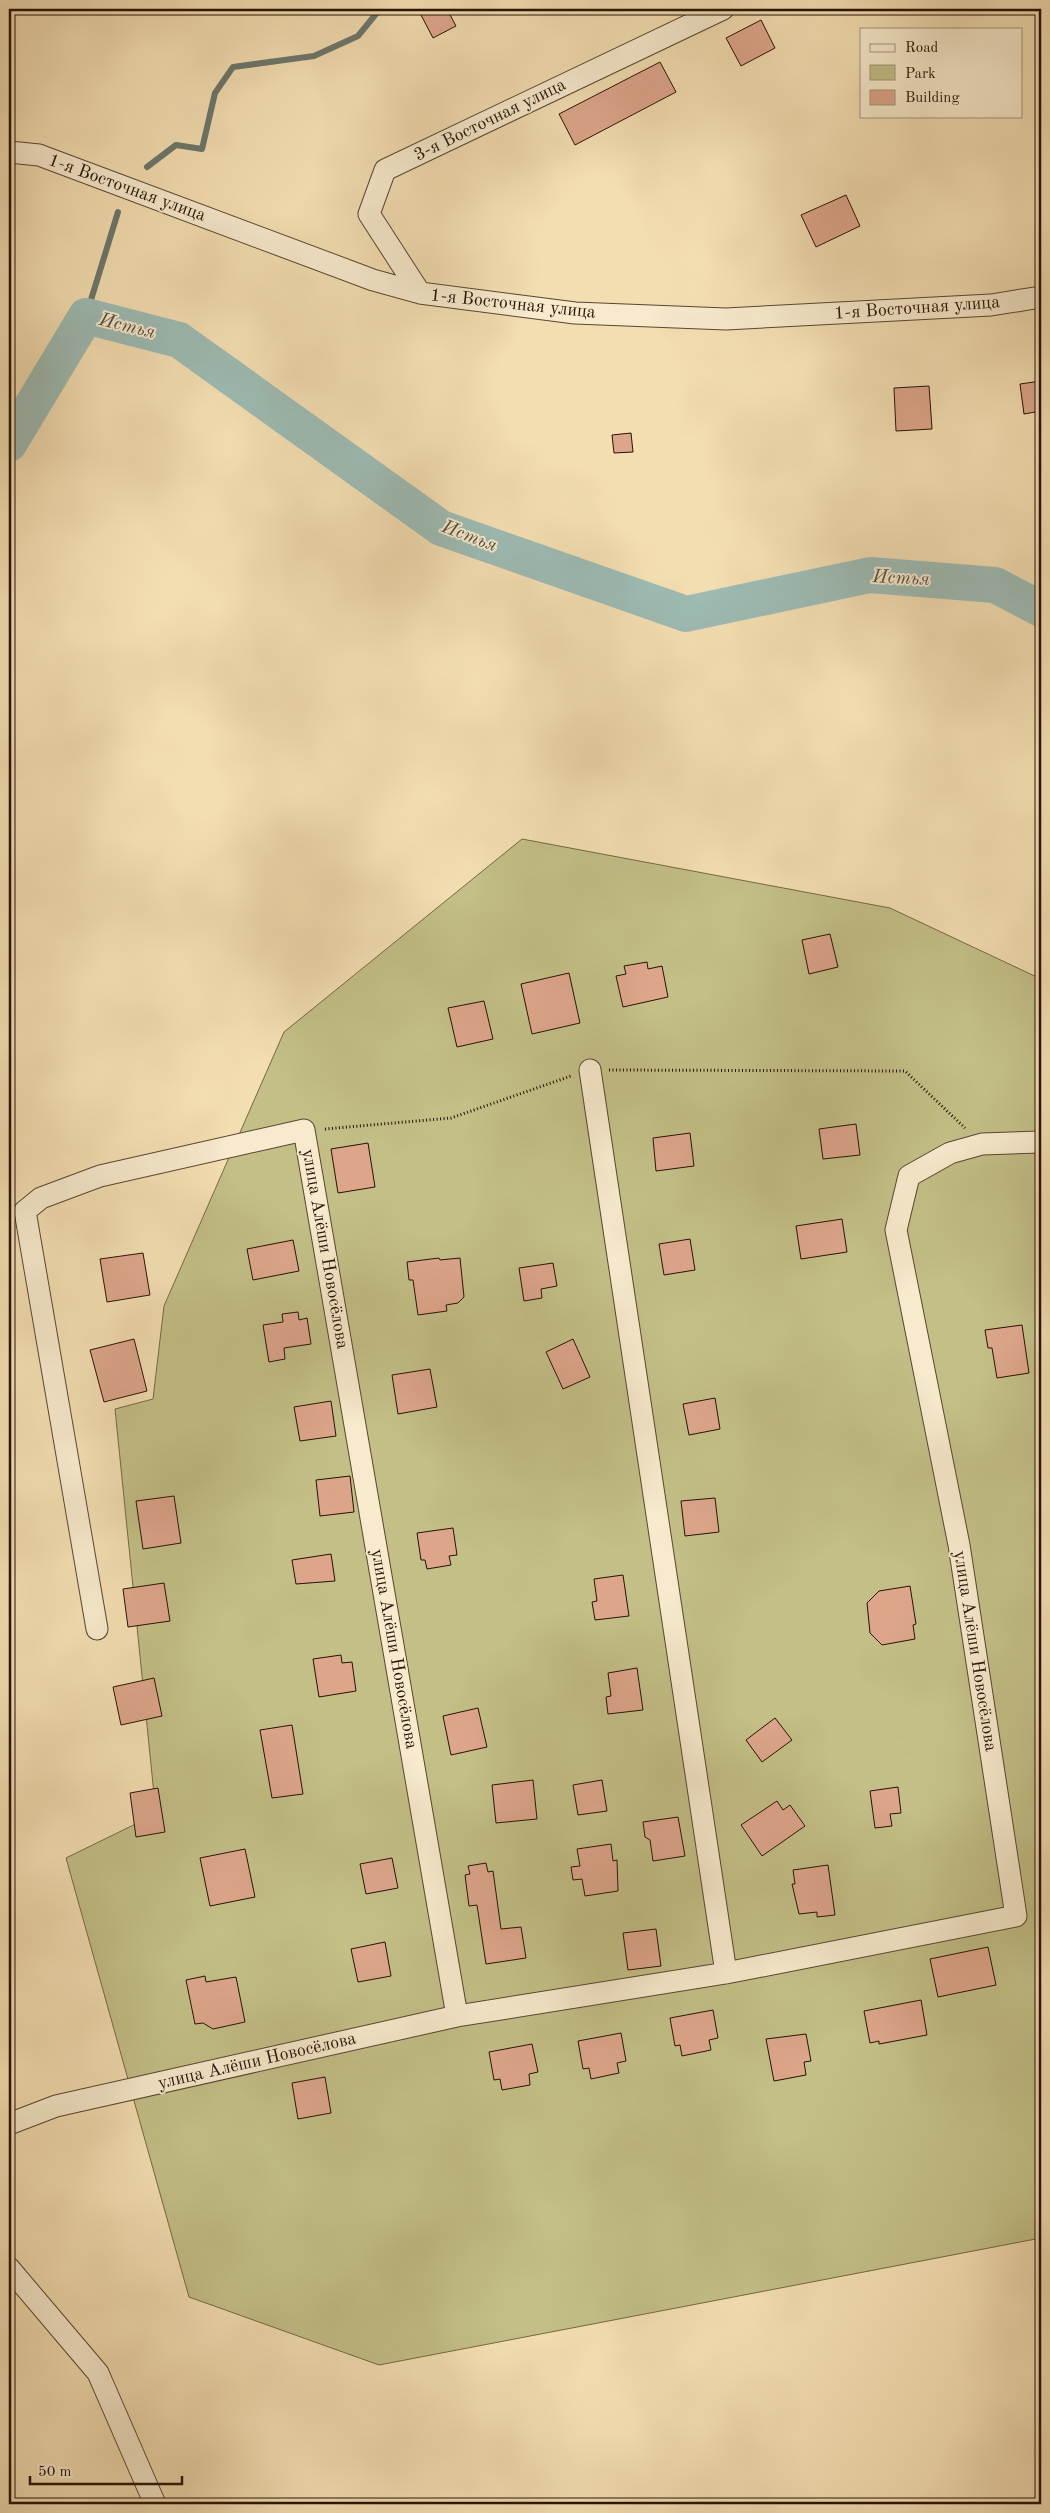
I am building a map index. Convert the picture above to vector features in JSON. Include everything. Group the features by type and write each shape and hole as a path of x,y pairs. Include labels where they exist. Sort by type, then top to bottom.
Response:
{"street":[{"name":"3-я Восточная улица","path":"420,293 369,214 385,170 723,9"},
{"name":"1-я Восточная улица","path":"9,152 39,156 373,280 420,293 575,313 726,318 991,305 1041,297"},
{"path":"590,1070 726,1972"},
{"name":"улица Алёши Новосёлова","path":"97,1629 25,1211 41,1198 100,1176 304,1130 457,2016"},
{"path":"982,1144 1041,1142"},
{"name":"улица Алёши Новосёлова","path":"9,2124 56,2106 457,2016 726,1972 1016,1916 959,1545 896,1230 909,1176 950,1153 982,1144"},
{"path":"9,2268 98,2373 155,2504"}],"path":[{"path":"304,1130 451,1118 590,1070 905,1072 982,1144"}],"green space":[{"path":"522,839 890,908 1041,979 1041,2238 379,2365 189,2297 66,1858 156,1814 115,1409 153,1399 164,1306 284,1032"}],"building":[{"path":"434,9 447,9 456,26 433,38 421,15"},
{"path":"761,20 775,48 741,66 726,38"},
{"path":"660,62 676,92 575,145 559,114"},
{"path":"846,195 860,226 816,247 801,215"},
{"path":"1041,381 1041,411 1024,414 1020,384"},
{"path":"929,386 932,429 896,431 894,388"},
{"path":"631,433 633,452 614,453 612,435"},
{"path":"830,934 838,967 809,974 802,940"},
{"path":"647,962 648,969 662,966 668,997 623,1007 616,976 626,974 624,966"},
{"path":"569,973 580,1023 532,1034 521,984"},
{"path":"484,1001 493,1039 457,1047 448,1008"},
{"path":"856,1124 860,1155 823,1159 819,1129"},
{"path":"690,1133 694,1166 656,1171 653,1138"},
{"path":"368,1143 375,1187 338,1193 331,1149"},
{"path":"842,1219 847,1252 801,1259 796,1226"},
{"path":"690,1239 695,1270 664,1275 659,1244"},
{"path":"293,1240 299,1271 253,1280 247,1249"},
{"path":"143,1253 150,1295 107,1302 100,1259"},
{"path":"439,1258 440,1260 460,1258 464,1297 458,1303 446,1305 447,1311 418,1315 413,1280 409,1280 407,1262"},
{"path":"553,1263 557,1286 541,1289 542,1298 524,1301 519,1268"},
{"path":"298,1312 299,1320 307,1318 311,1344 284,1348 285,1359 269,1362 263,1325 283,1322 282,1314"},
{"path":"1022,1325 1029,1373 997,1378 992,1348 988,1348 985,1330"},
{"path":"134,1339 147,1391 104,1402 90,1350"},
{"path":"573,1339 590,1377 563,1389 546,1352"},
{"path":"430,1369 437,1407 398,1414 392,1375"},
{"path":"715,1398 720,1429 689,1435 683,1404"},
{"path":"331,1401 336,1436 300,1441 294,1407"},
{"path":"350,1476 354,1512 320,1516 316,1480"},
{"path":"174,1496 181,1543 143,1549 136,1501"},
{"path":"715,1498 719,1532 685,1536 681,1501"},
{"path":"453,1528 457,1555 449,1556 451,1565 427,1569 425,1560 421,1560 417,1533"},
{"path":"331,1554 335,1581 296,1584 292,1560"},
{"path":"623,1575 629,1616 595,1620 592,1602 597,1601 594,1579"},
{"path":"164,1583 170,1621 128,1627 123,1589"},
{"path":"910,1586 916,1624 913,1625 915,1639 882,1645 870,1633 867,1603 879,1591"},
{"path":"341,1655 342,1663 352,1662 356,1691 319,1697 313,1659"},
{"path":"637,1668 643,1710 608,1714 606,1697 611,1696 608,1673"},
{"path":"154,1678 162,1716 121,1725 113,1687"},
{"path":"478,1708 487,1747 451,1755 443,1716"},
{"path":"775,1718 792,1740 762,1762 746,1740"},
{"path":"292,1725 303,1794 272,1798 260,1730"},
{"path":"533,1780 537,1819 496,1823 492,1785"},
{"path":"602,1780 607,1811 578,1815 573,1785"},
{"path":"898,1787 901,1813 890,1814 892,1826 875,1828 870,1791"},
{"path":"158,1788 165,1832 136,1837 130,1793"},
{"path":"777,1801 783,1810 790,1805 805,1826 762,1856 741,1825"},
{"path":"678,1817 685,1856 653,1861 650,1840 645,1837 643,1822"},
{"path":"611,1844 613,1861 617,1860 618,1891 585,1896 582,1879 573,1880 571,1867 580,1866 577,1849"},
{"path":"245,1849 255,1897 210,1906 200,1858"},
{"path":"392,1858 398,1888 366,1894 360,1864"},
{"path":"486,1863 488,1872 493,1871 501,1929 521,1927 526,1958 486,1964 477,1905 469,1906 465,1875 470,1874 468,1866"},
{"path":"828,1865 835,1915 817,1917 817,1912 799,1914 792,1884 795,1884 793,1870"},
{"path":"656,1929 661,1966 628,1970 623,1933"},
{"path":"385,1942 391,1976 358,1982 351,1949"},
{"path":"988,1947 996,1985 938,1997 930,1959"},
{"path":"205,1976 206,1982 236,1977 245,2022 213,2029 203,2023 195,2024 186,1980"},
{"path":"921,2000 927,2035 879,2044 879,2041 870,2043 864,2011"},
{"path":"713,2010 718,2038 709,2040 711,2050 682,2056 680,2045 675,2046 670,2018"},
{"path":"621,2033 626,2061 617,2063 619,2073 591,2079 589,2068 583,2069 578,2041"},
{"path":"806,2034 811,2061 804,2062 806,2075 774,2081 766,2039"},
{"path":"532,2044 538,2072 529,2074 530,2085 502,2090 500,2079 494,2080 489,2052"},
{"path":"325,2077 331,2113 298,2119 292,2083"}],"waterway":[{"path":"147,167 176,145 202,149 215,93 233,67 314,56 358,36 380,9"},
{"path":"86,316 118,212"},
{"name":"Истья","path":"9,444 86,316 179,340 441,528 686,614 870,575 995,585 1041,609"}]}
